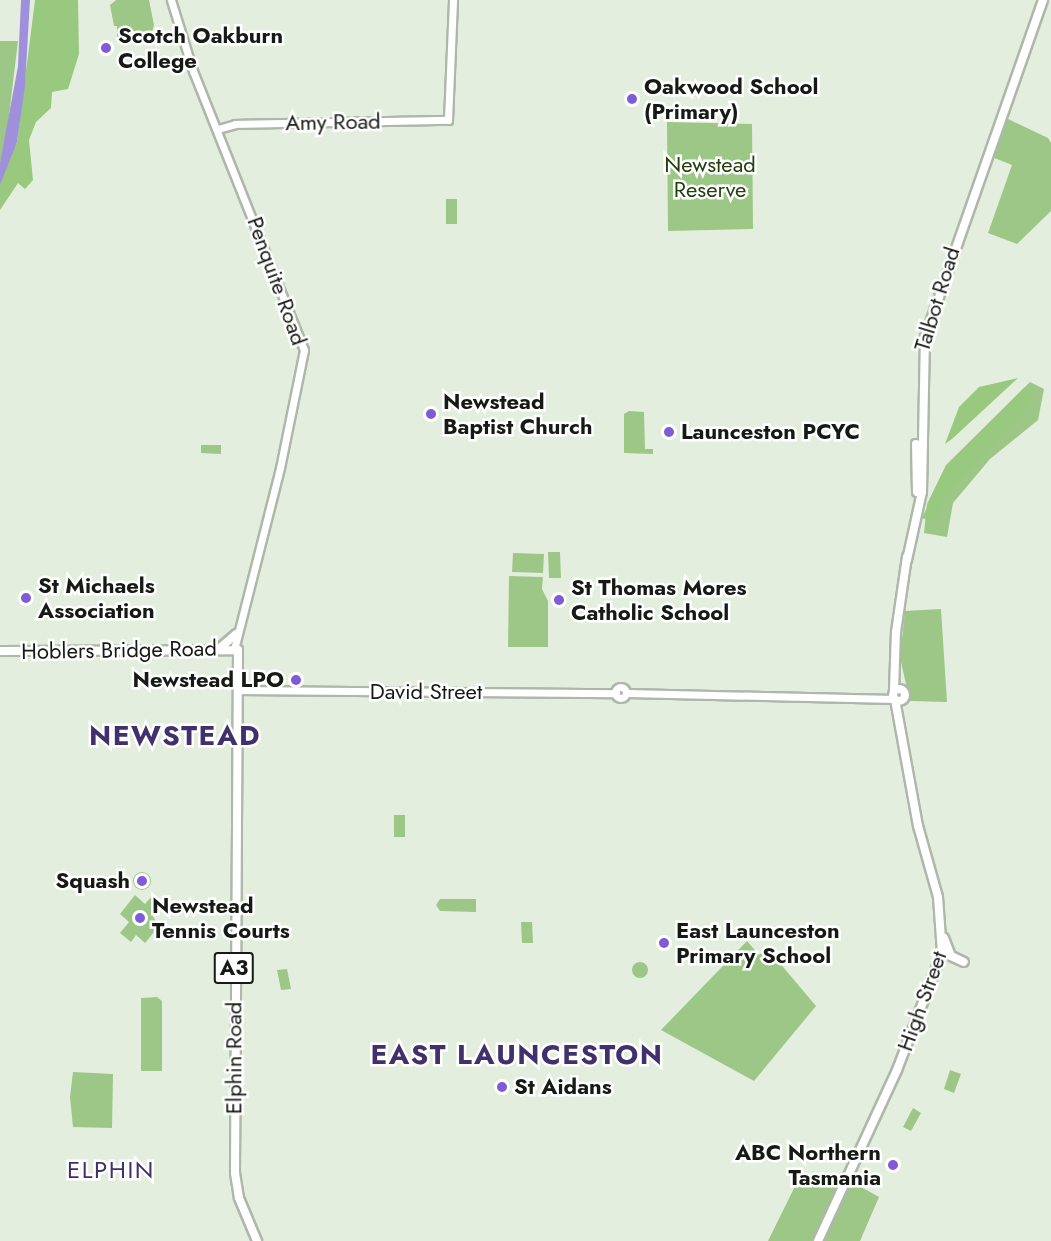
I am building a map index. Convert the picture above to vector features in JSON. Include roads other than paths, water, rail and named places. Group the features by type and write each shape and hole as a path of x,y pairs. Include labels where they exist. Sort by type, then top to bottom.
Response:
{"highway":[{"path":"217,650 236,634"},
{"name":"Hoblers Bridge Road","path":"0,651 236,650"},
{"name":"Elphin Road","path":"236,650 234,1173 239,1198 257,1241"}],"main road":[{"name":"Talbot Road","path":"897,695 896,632 919,490 925,337 1042,0"},
{"name":"High Street","path":"818,1241 926,1001 941,961 943,934 932,866 918,826 897,695"},
{"path":"943,934 951,956 964,962"}],"street":[{"name":"Penquite Road","path":"171,0 193,71 304,350 236,650"},
{"name":"Amy Road","path":"218,129 235,124 448,120 453,0"},
{"name":"Penquite Road","path":"236,650 236,634 245,607"},
{"name":"David Street","path":"237,690 616,693 621,687 627,693 880,697 897,695"}],"place":[{"name":"Scotch Oakburn College","path":"106,48"},
{"name":"Oakwood School (Primary)","path":"632,99"},
{"name":"Newstead Baptist Church","path":"431,414"},
{"name":"Launceston PCYC","path":"669,432"},
{"name":"St Michaels Association","path":"26,598"},
{"name":"St Thomas Mores Catholic School","path":"559,600"},
{"name":"Newstead LPO","path":"296,680"},
{"name":"Squash","path":"142,881"},
{"name":"Newstead Tennis Courts","path":"140,918"},
{"name":"East Launceston Primary School","path":"664,943"},
{"name":"St Aidans","path":"502,1087"},
{"name":"ABC Northern Tasmania","path":"893,1165"}],"district":[{"name":"NEWSTEAD","path":"175,736"},
{"name":"EAST LAUNCESTON","path":"517,1055"},
{"name":"ELPHIN","path":"111,1170"}],"park label":[{"name":"Newstead Reserve","path":"710,176"}]}
